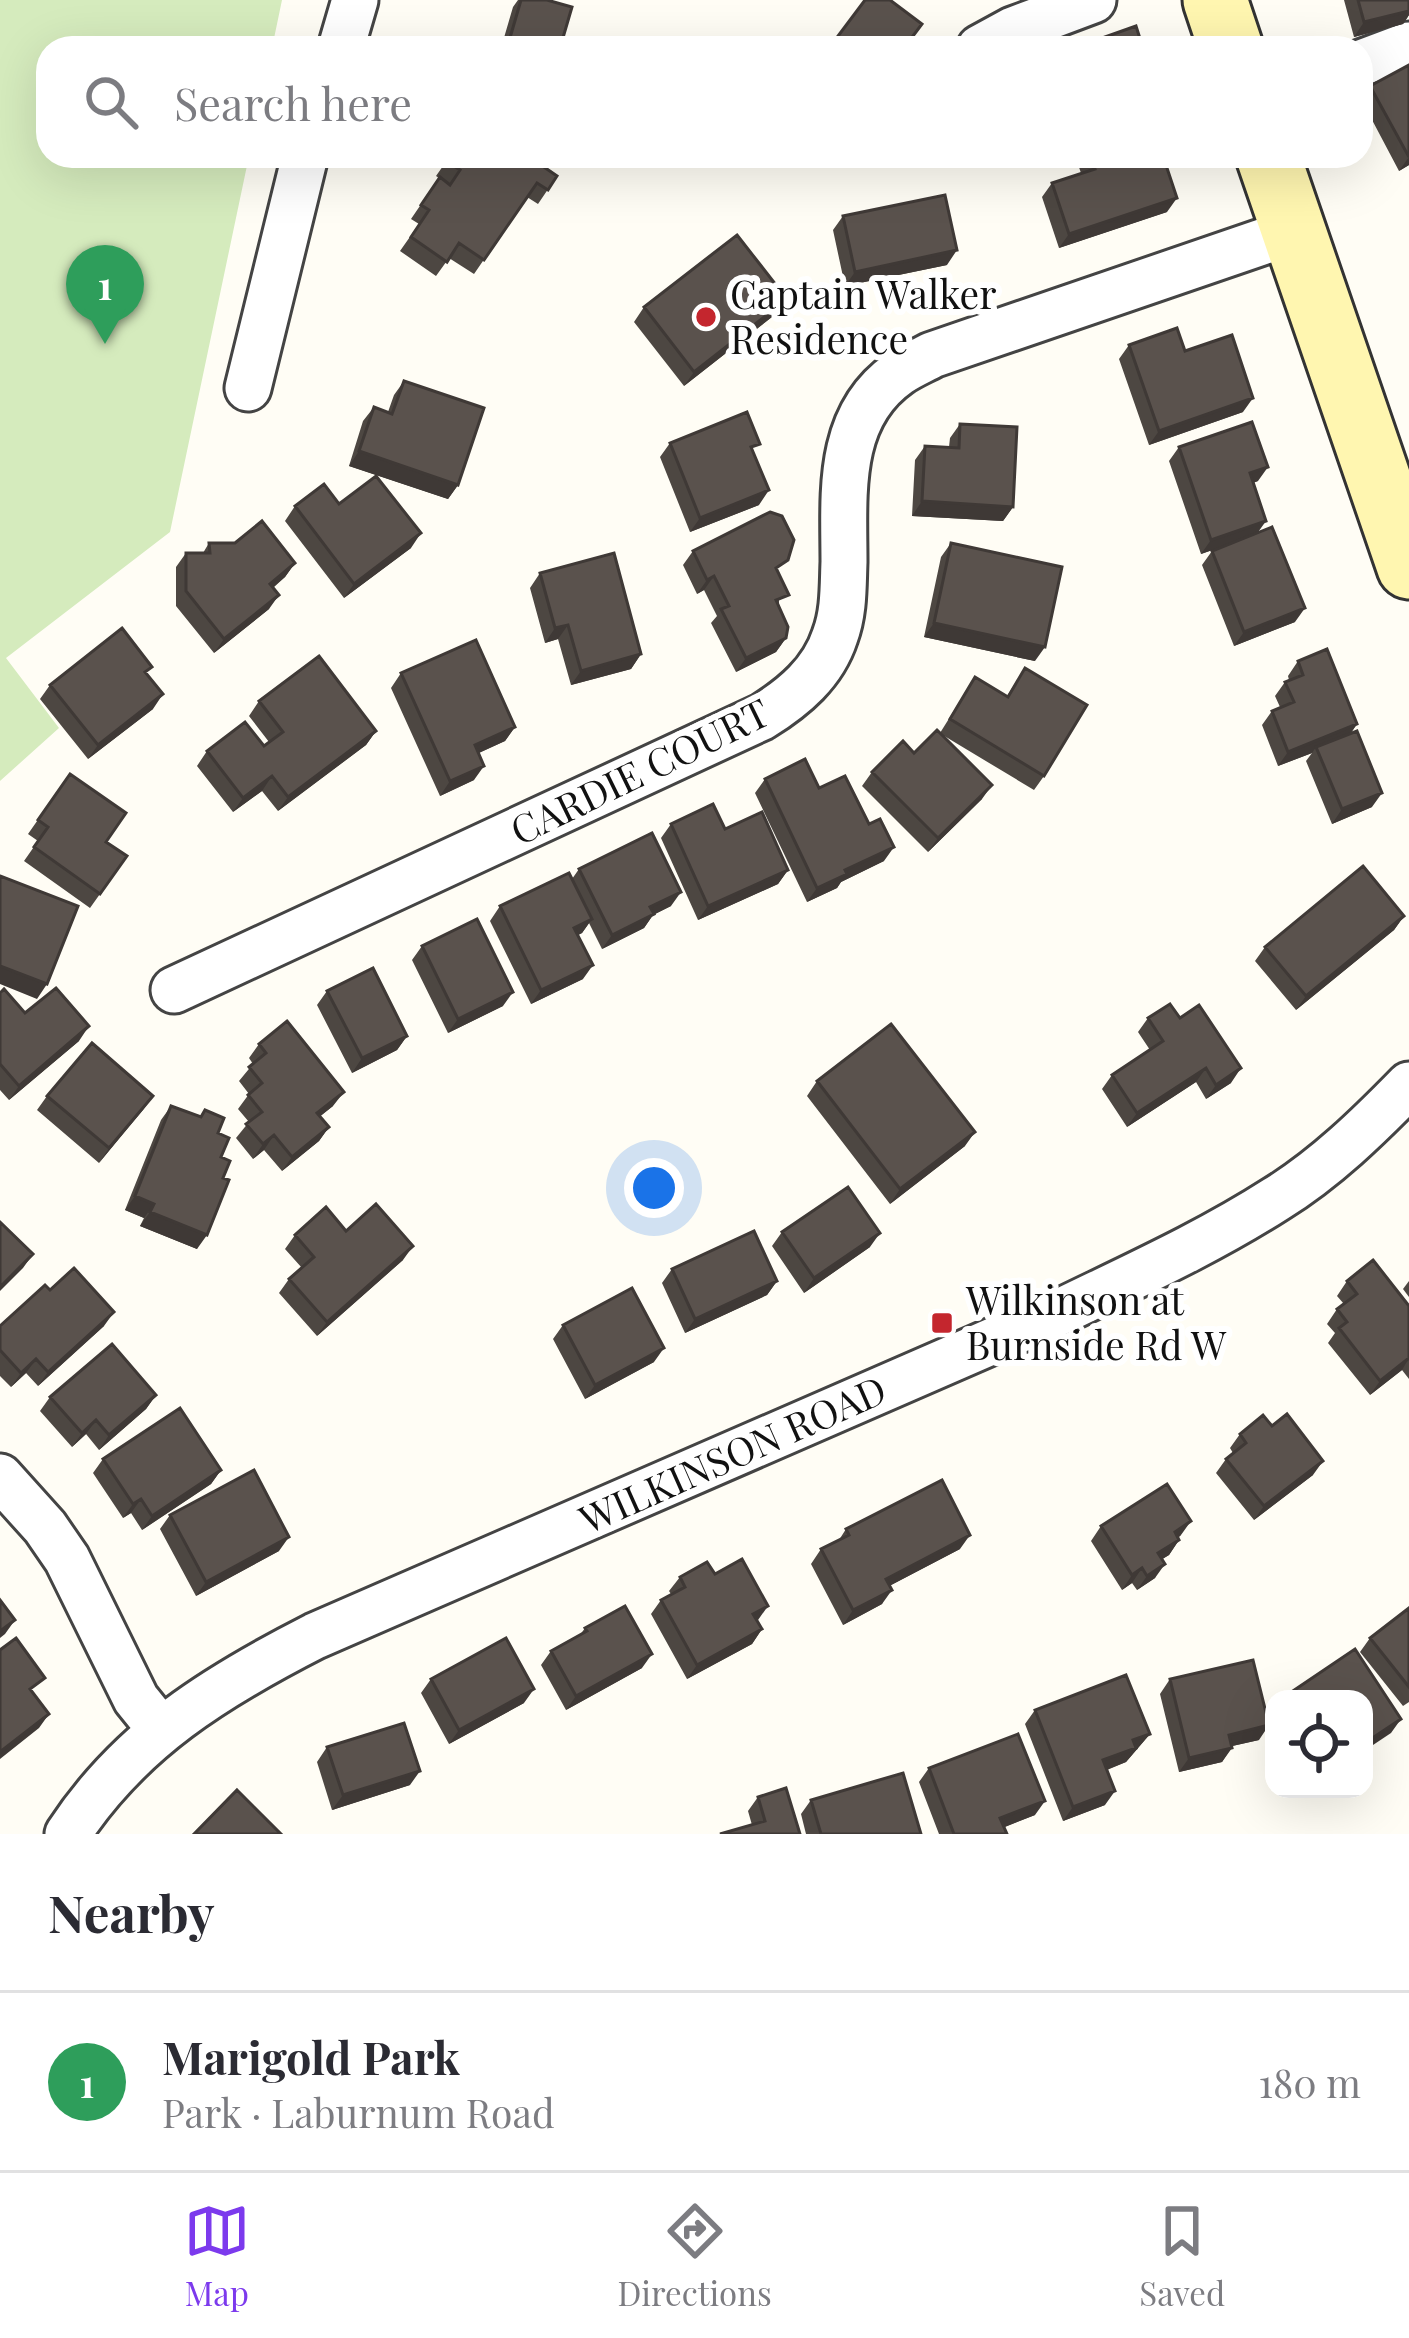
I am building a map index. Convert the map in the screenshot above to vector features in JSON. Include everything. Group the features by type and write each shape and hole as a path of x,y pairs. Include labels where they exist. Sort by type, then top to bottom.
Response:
{"street":[{"path":"344,36 356,0"},
{"path":"1002,36 1093,0"},
{"path":"1215,0 1227,36"},
{"path":"1373,58 1409,45"},
{"path":"248,388 301,168"},
{"path":"1272,168 1409,567"},
{"name":"CARDIE COURT","path":"174,991 762,717 792,698 817,671 835,638 843,602 844,466 856,429 872,400 898,374 932,355 1294,231"},
{"name":"WILKINSON ROAD","path":"68,1834 83,1811 161,1730 206,1696 315,1636 1180,1254 1279,1198 1409,1085"},
{"path":"0,1477 67,1559 136,1700 161,1730"}],"green space":[{"path":"0,0 282,0 274,36 36,36 36,168 246,168 170,532 6,658 59,728 0,781"}],"building":[{"path":"521,0 572,7 564,36 510,36"},
{"path":"865,0 890,0 922,24 913,36 838,36"},
{"path":"1358,0 1409,0 1409,11 1364,22"},
{"path":"1136,26 1139,36 1108,36"},
{"path":"1409,65 1409,157 1373,91 1373,84"},
{"path":"457,168 545,168 557,176 548,190 537,183 484,260 459,243 447,262 411,237 429,210 421,205 440,177 450,185 460,170"},
{"path":"1167,168 1177,198 1069,234 1052,183 1095,169"},
{"path":"945,195 957,250 855,272 843,216"},
{"name":"Captain Walker Residence","path":"737,235 787,299 694,372 644,307"},
{"path":"1177,328 1185,351 1232,335 1253,398 1159,431 1129,345"},
{"path":"404,381 484,408 458,485 359,451 374,407 392,414"},
{"path":"747,412 760,444 751,447 769,490 700,518 670,443"},
{"path":"1252,422 1268,467 1250,473 1266,521 1211,540 1179,447"},
{"path":"960,424 1017,427 1013,507 922,501 925,446 959,448"},
{"path":"376,476 421,533 354,584 295,506 324,484 339,504"},
{"path":"770,512 782,516 794,540 788,560 776,568 789,595 776,600 788,627 786,638 746,658 721,609 729,606 714,576 707,580 693,551"},
{"path":"262,521 295,563 270,584 279,595 224,639 186,591 186,553 210,553 209,543 235,543"},
{"path":"1272,527 1305,608 1244,632 1212,551"},
{"path":"951,543 1062,567 1045,647 934,623"},
{"path":"614,553 641,654 581,671 568,625 555,628 540,573"},
{"path":"122,628 152,667 145,672 163,694 98,745 50,685"},
{"path":"476,640 515,727 475,745 484,766 450,781 401,673"},
{"path":"1327,649 1357,724 1288,752 1272,711 1294,702 1285,682 1303,675 1298,661"},
{"path":"319,656 376,731 288,797 272,776 243,798 207,751 245,722 264,746 283,732 259,701"},
{"path":"1025,668 1087,705 1044,776 950,719 975,677 1008,697"},
{"path":"937,730 992,785 938,838 872,772 903,741 914,753"},
{"path":"1357,731 1382,793 1342,809 1316,747"},
{"path":"805,759 819,788 845,776 869,824 880,819 894,847 817,888 765,779"},
{"path":"70,774 126,813 106,842 127,856 100,894 34,847 48,827 38,820"},
{"path":"713,804 725,829 762,812 788,870 708,906 671,824"},
{"path":"652,833 681,892 650,907 654,914 612,935 579,869"},
{"path":"1363,866 1404,916 1306,996 1265,947"},
{"path":"569,873 592,919 574,928 593,965 541,990 500,906"},
{"path":"0,876 78,906 47,984 0,966"},
{"path":"477,919 513,992 458,1019 422,946"},
{"path":"373,968 407,1036 362,1058 327,991"},
{"path":"56,988 89,1026 19,1086 0,1064 0,993 4,989 25,1013"},
{"path":"1170,1004 1180,1018 1199,1005 1241,1068 1216,1085 1206,1068 1137,1113 1112,1075 1163,1041 1148,1018"},
{"path":"287,1021 344,1092 317,1113 329,1127 292,1157 274,1135 263,1144 246,1124 262,1112 248,1095 262,1083 249,1067 266,1053 259,1044"},
{"path":"891,1024 975,1132 900,1189 817,1081"},
{"path":"92,1043 153,1096 109,1148 47,1096"},
{"path":"171,1106 201,1117 205,1110 224,1118 218,1133 229,1138 221,1157 230,1161 223,1178 229,1180 207,1235 150,1212 154,1204 135,1196"},
{"path":"848,1187 880,1233 814,1278 782,1232"},
{"path":"376,1204 413,1246 327,1322 289,1279 314,1257 295,1235 326,1207 346,1231"},
{"path":"0,1222 33,1254 0,1287"},
{"path":"754,1231 777,1281 695,1319 672,1269"},
{"path":"1373,1260 1409,1306 1409,1358 1380,1381 1339,1328 1347,1322 1337,1309 1357,1294 1347,1281"},
{"path":"74,1268 114,1312 48,1372 36,1359 21,1373 0,1350 0,1326 45,1285 50,1290"},
{"path":"632,1288 664,1348 595,1385 563,1325"},
{"path":"112,1344 156,1395 109,1435 96,1420 82,1433 50,1397"},
{"path":"180,1408 221,1470 152,1516 141,1499 133,1504 103,1459"},
{"path":"1287,1414 1323,1461 1264,1506 1226,1459 1246,1443 1240,1434 1263,1415 1272,1426"},
{"path":"254,1470 289,1537 206,1582 170,1515"},
{"path":"942,1480 970,1535 886,1579 892,1590 853,1610 821,1549 849,1535 846,1529"},
{"path":"1167,1484 1191,1521 1175,1532 1179,1540 1158,1553 1165,1564 1147,1576 1142,1568 1132,1575 1101,1526"},
{"path":"742,1559 768,1606 753,1614 762,1629 697,1665 661,1600 685,1587 680,1577 707,1562 715,1574"},
{"path":"0,1600 15,1620 0,1631"},
{"path":"625,1606 652,1654 576,1696 551,1651"},
{"path":"1409,1608 1409,1687 1370,1638"},
{"path":"16,1638 45,1678 30,1689 49,1714 0,1752 0,1650"},
{"path":"506,1638 534,1689 459,1730 431,1679"},
{"path":"1355,1649 1401,1719 1373,1738 1373,1690 1294,1690"},
{"path":"1253,1660 1265,1726 1229,1735 1232,1748 1189,1758 1170,1679"},
{"path":"1126,1675 1150,1734 1133,1740 1136,1748 1103,1760 1115,1791 1073,1807 1035,1710"},
{"path":"404,1723 420,1771 343,1795 327,1747"},
{"path":"1018,1734 1045,1801 1000,1818 1007,1834 954,1834 929,1768"},
{"path":"903,1773 921,1834 821,1834 811,1800"},
{"path":"786,1788 800,1834 720,1834 765,1821 758,1797"},
{"path":"237,1790 281,1834 194,1834"}],"place":[{"name":"Captain Walker Residence","path":"706,317"},
{"name":"Marigold Park","path":"105,344"},
{"name":"Wilkinson at Burnside Rd W","path":"942,1323"}]}
